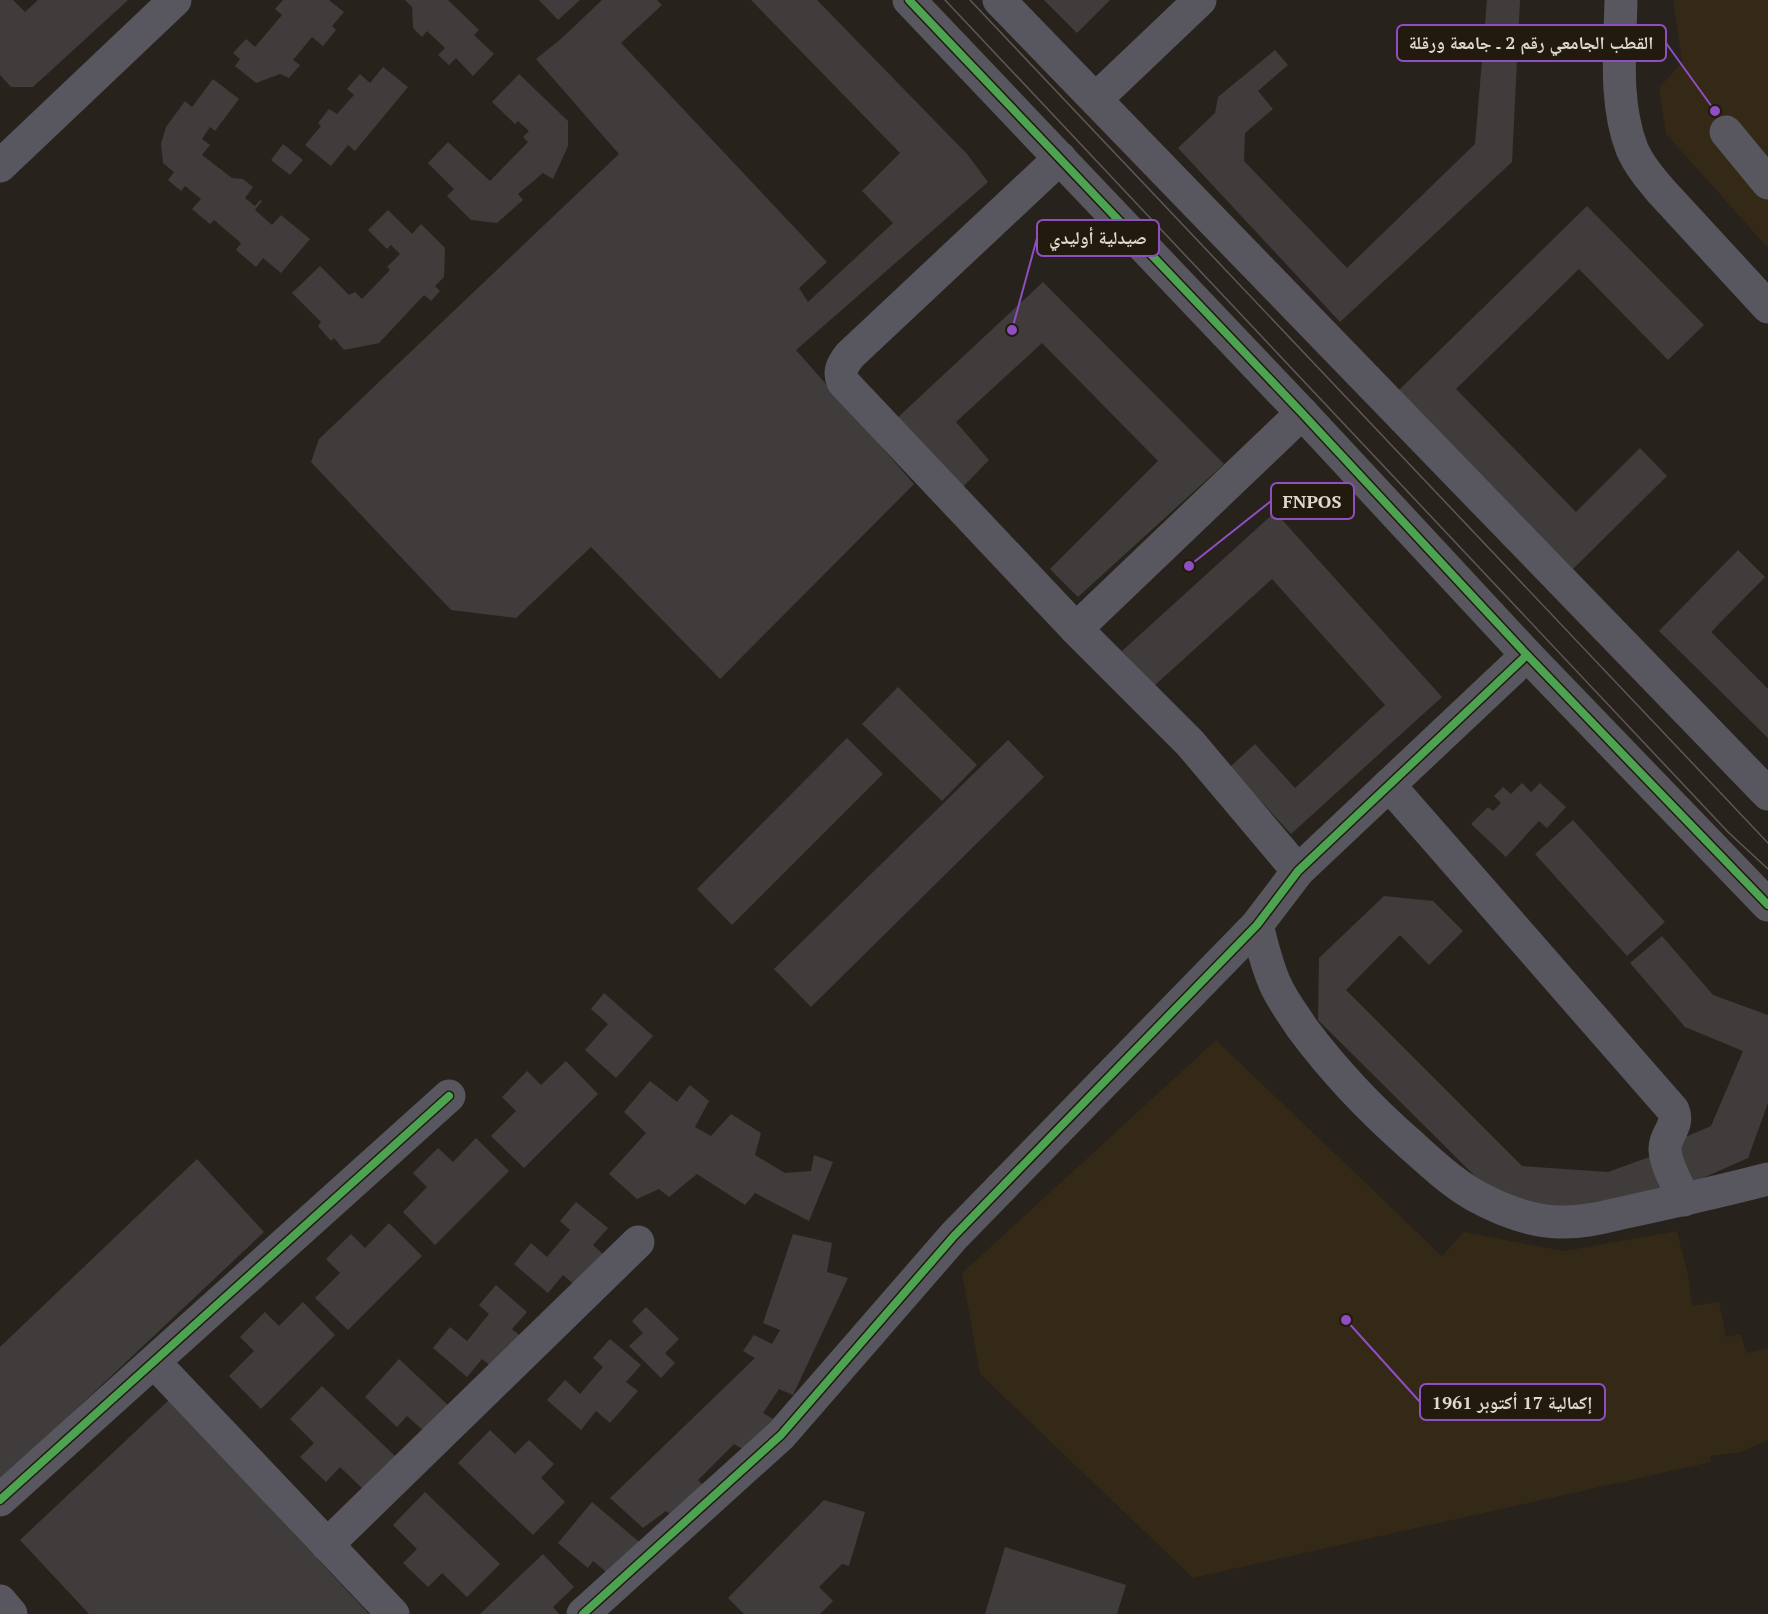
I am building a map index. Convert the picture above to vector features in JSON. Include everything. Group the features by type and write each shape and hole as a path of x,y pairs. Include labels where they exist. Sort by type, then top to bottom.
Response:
{"street":[{"path":"0,166 175,0"},
{"path":"909,0 1302,413 1527,655 1768,905"},
{"path":"999,0 1768,794"},
{"path":"1096,99 1200,0"},
{"path":"1621,0 1620,90 1625,123 1633,151 1646,173 1661,191 1768,307"},
{"path":"1726,132 1768,183"},
{"path":"1060,158 849,355 843,364 841,376 843,382 1076,629 1190,743 1298,872"},
{"path":"1076,629 1302,413"},
{"path":"583,1614 781,1435 954,1236 1257,925 1298,872 1527,655"},
{"path":"1389,785 1672,1110 1675,1118 1674,1126 1666,1142 1665,1151 1684,1200"},
{"path":"1257,925 1276,986 1291,1011 1338,1074 1424,1157 1448,1178 1474,1195 1533,1219 1560,1222 1583,1221 1684,1200 1768,1179"},
{"path":"0,1500 449,1096"},
{"path":"327,1545 638,1242"},
{"path":"154,1362 393,1614"},
{"path":"0,1601 11,1614"}],"shaded area":[{"path":"1673,0 1768,0 1768,248 1666,134 1659,88 1682,62"},
{"path":"1216,1040 1442,1256 1464,1232 1564,1251 1677,1231 1688,1274 1692,1306 1719,1302 1726,1337 1741,1334 1746,1353 1768,1348 1768,1440 1741,1452 1710,1456 1711,1462 1193,1578 980,1374 962,1273"}],"building":[{"path":"0,0 13,0 25,12 38,0 128,0 33,87 11,87 0,75"},
{"path":"283,0 329,0 344,12 332,26 336,30 323,46 312,37 293,60 300,65 289,78 280,74 256,83 235,66 240,59 233,53 246,39 255,47 282,15 275,9"},
{"path":"405,0 448,0 479,30 474,35 494,54 473,76 456,58 449,65 438,55 445,48 427,31 422,37 413,28 412,7"},
{"path":"539,0 580,0 558,20"},
{"path":"602,0 657,0 662,5 621,43 827,262 799,288 808,302 893,223 862,191 900,153 751,0 817,0 967,154 988,182 796,350 914,484 720,679 591,547 516,618 451,610 311,462 319,439 619,154 536,59"},
{"path":"1044,0 1110,0 1077,33"},
{"path":"1487,0 1520,0 1512,162 1340,322 1178,148 1215,113 1218,97 1275,50 1288,65 1258,91 1273,109 1245,133 1244,161 1347,268 1475,144"},
{"path":"383,67 408,87 355,151 348,145 331,166 305,145 321,126 318,123 329,109 337,114 354,95 347,89 360,74 370,83"},
{"path":"519,74 568,121 568,146 553,179 543,173 518,194 523,200 497,223 471,220 447,196 454,189 428,163 448,142 490,181 528,142 523,137 529,131 518,121 515,124 492,102"},
{"path":"213,79 239,99 215,131 210,127 202,139 210,145 202,155 232,178 243,179 253,187 245,198 255,206 260,200 262,201 255,210 272,225 281,215 310,239 281,273 263,258 256,267 236,250 241,243 214,220 210,224 192,209 201,199 185,186 181,191 168,180 174,172 163,163 161,144 166,127 185,101 192,107"},
{"path":"283,144 303,160 290,175 271,160"},
{"path":"1587,206 1704,325 1668,360 1579,269 1456,389 1576,512 1640,448 1667,476 1573,569 1399,390"},
{"path":"388,210 412,234 421,224 445,248 444,277 435,286 440,291 431,301 424,295 379,343 344,350 334,338 331,341 318,326 321,322 292,293 320,266 349,295 355,292 362,299 390,270 387,267 400,254 391,245 387,249 368,230"},
{"path":"1043,282 1224,464 1078,597 1050,569 1158,461 1042,343 956,422 989,460 959,491 894,421"},
{"path":"1275,512 1442,697 1291,834 1230,767 1255,744 1295,788 1385,705 1272,579 1154,686 1122,651"},
{"path":"1738,550 1765,577 1711,632 1768,689 1768,738 1659,631"},
{"path":"898,687 977,765 942,801 862,724"},
{"path":"847,738 883,774 732,925 697,889"},
{"path":"1008,740 1044,777 811,1007 774,969"},
{"path":"1522,783 1531,792 1540,783 1566,807 1547,828 1539,821 1506,857 1471,824 1488,807 1493,811 1501,803 1494,796 1503,787 1511,794"},
{"path":"1573,820 1665,922 1627,956 1535,854"},
{"path":"1384,896 1433,901 1463,931 1429,965 1400,935 1346,990 1522,1166 1608,1172 1652,1156 1665,1191 1611,1211 1500,1201 1318,1020 1319,958"},
{"path":"1662,936 1713,995 1768,1015 1768,1103 1748,1158 1687,1185 1669,1144 1711,1126 1743,1051 1685,1027 1630,963"},
{"path":"604,993 653,1036 616,1078 585,1050 608,1024 591,1009"},
{"path":"566,1061 598,1094 524,1168 491,1136 516,1111 502,1097 527,1071 541,1085"},
{"path":"650,1081 677,1102 690,1085 709,1101 695,1127 711,1136 731,1114 761,1133 755,1155 785,1173 811,1171 814,1155 833,1162 809,1221 755,1193 745,1205 697,1174 669,1197 659,1189 637,1199 609,1174 646,1133 624,1112"},
{"path":"476,1138 509,1171 435,1245 403,1212 427,1187 413,1173 438,1148 453,1162"},
{"path":"197,1159 264,1232 0,1481 0,1347"},
{"path":"576,1202 608,1228 593,1245 604,1255 577,1287 563,1275 548,1293 514,1264 531,1243 547,1257 570,1230 560,1221"},
{"path":"389,1223 422,1256 348,1330 315,1298 340,1273 326,1259 351,1234 365,1248"},
{"path":"793,1234 832,1243 827,1272 848,1278 793,1395 779,1389 763,1413 773,1419 749,1453 734,1444 698,1480 709,1492 678,1520 666,1511 643,1528 610,1498 755,1358 743,1351 754,1335 772,1344 780,1330 763,1323"},
{"path":"496,1285 527,1312 512,1329 524,1339 496,1370 482,1359 467,1377 433,1348 450,1327 467,1341 489,1314 479,1305"},
{"path":"303,1302 335,1335 261,1409 229,1376 254,1351 240,1337 265,1312 279,1326"},
{"path":"646,1307 679,1339 665,1353 675,1363 661,1378 629,1346 643,1333 632,1321"},
{"path":"610,1339 641,1365 626,1382 638,1391 610,1423 596,1411 581,1430 547,1400 565,1380 580,1394 603,1367 593,1358"},
{"path":"399,1359 449,1406 425,1432 407,1416 397,1427 365,1397"},
{"path":"322,1386 397,1458 365,1491 340,1467 326,1482 300,1457 314,1443 290,1419"},
{"path":"169,1400 369,1614 89,1614 20,1540"},
{"path":"490,1430 515,1454 529,1440 554,1464 541,1478 565,1502 533,1535 458,1463"},
{"path":"425,1492 500,1564 467,1597 442,1573 428,1587 403,1563 417,1549 393,1525"},
{"path":"824,1500 865,1512 849,1566 842,1564 819,1587 833,1601 820,1614 744,1614 728,1598"},
{"path":"592,1502 644,1546 616,1580 593,1561 588,1568 558,1543"},
{"path":"1005,1547 1126,1585 1117,1614 985,1614"},
{"path":"543,1554 574,1587 553,1607 559,1614 480,1614"}],"tram line":[{"path":"945,0 1728,832 1768,869"},
{"path":"970,0 1768,843"}],"cycle path":[{"path":"909,0 1302,413 1527,655 1768,905"},
{"path":"583,1614 781,1435 954,1236 1257,925 1298,871 1527,655"},
{"path":"0,1500 449,1096"}],"place":[{"name":"القطب الجامعي رقم 2 ـ جامعة ورقلة","path":"1715,111"},
{"name":"صيدلية أوليدي","path":"1012,330"},
{"name":"FNPOS","path":"1189,566"},
{"name":"إكمالية 17 أكتوبر 1961","path":"1346,1320"}]}
